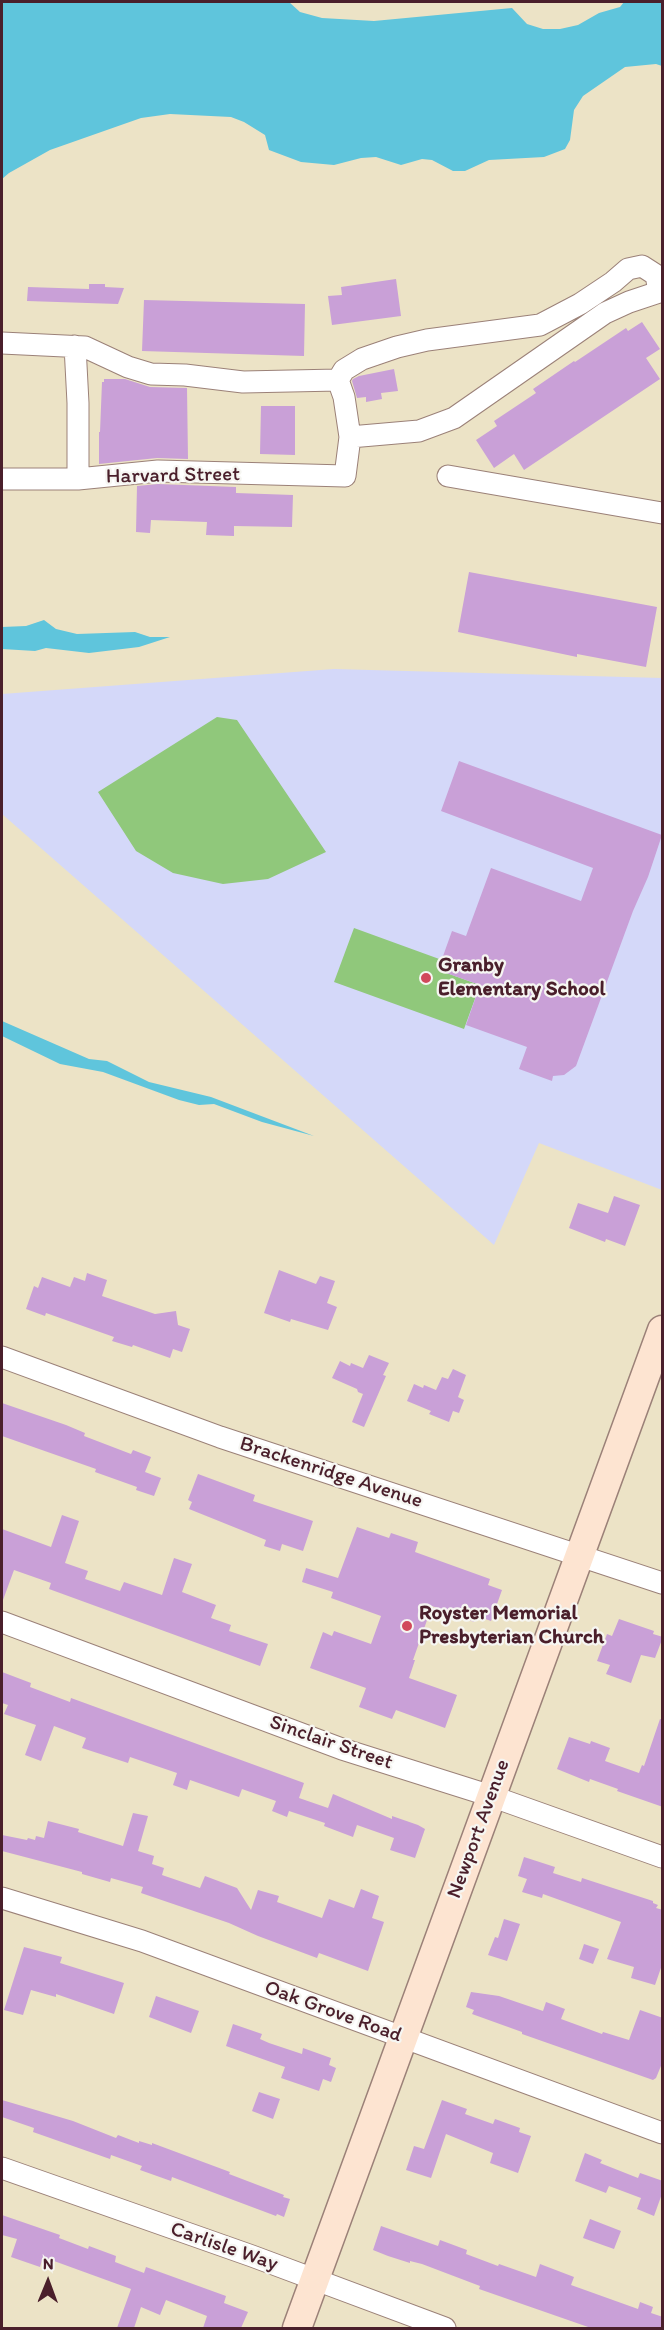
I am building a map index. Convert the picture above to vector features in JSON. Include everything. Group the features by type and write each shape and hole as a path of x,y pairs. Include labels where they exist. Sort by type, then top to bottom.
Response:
{"street":[{"path":"642,266 656,275 661,292 605,313 454,418 419,431 350,437 344,398 338,380 344,369 362,358 397,346 540,325 580,304 628,269 642,266"},
{"path":"2,342 85,347 128,367 151,374 184,375 243,382 338,380"},
{"path":"75,346 78,479"},
{"name":"Harvard Street","path":"2,479 78,479 158,471 345,476 350,437"},
{"path":"448,476 663,513"},
{"name":"Newport Avenue","path":"297,2328 663,1330"},
{"name":"Brackenridge Avenue","path":"2,1357 220,1437 663,1582"},
{"name":"Sinclair Street","path":"2,1622 342,1749 491,1796 663,1857"},
{"name":"Oak Grove Road","path":"2,1898 142,1941 663,2133"},
{"name":"Carlisle Way","path":"2,2169 445,2328"}],"shaded area":[{"name":"Granby Elementary School","path":"334,669 662,678 662,1190 539,1143 494,1245 2,814 2,694"}],"green space":[{"path":"217,717 237,720 326,852 268,879 223,884 173,873 136,851 98,792"},
{"path":"354,928 442,960 438,970 480,985 464,1029 334,982"}],"water":[{"path":"2,2 289,2 300,12 322,18 374,21 512,8 527,24 543,29 560,29 578,25 599,13 620,7 624,2 662,2 662,66 656,64 625,67 583,96 574,110 570,140 565,149 544,157 489,160 465,171 453,171 432,160 422,159 401,165 376,157 361,158 334,165 301,162 269,150 265,135 231,117 170,114 141,118 50,150 2,179"},
{"path":"44,620 56,629 77,634 135,632 150,637 170,637 139,647 89,653 46,648 35,651 2,649 2,627 26,626"},
{"path":"2,1021 89,1059 107,1061 149,1082 211,1097 314,1136 262,1122 214,1104 199,1105 179,1100 103,1072 60,1064 2,1036"}],"building":[{"path":"396,279 401,316 332,325 328,296 342,295 341,287"},
{"path":"89,284 105,284 105,287 124,288 118,304 27,301 28,287 89,289"},
{"path":"144,300 305,304 304,356 142,351"},
{"path":"642,322 660,349 646,358 660,379 524,470 514,454 494,468 476,440 497,426 494,421 536,393 533,389 574,361 626,328 628,331"},
{"path":"394,369 398,391 381,393 382,399 366,402 366,397 357,398 353,379"},
{"path":"104,379 125,379 150,387 187,388 188,459 157,458 99,464 99,432"},
{"path":"261,406 295,406 295,455 260,454"},
{"path":"158,484 236,487 236,493 293,495 292,527 234,526 234,536 206,535 207,522 151,520 150,533 136,532 137,486"},
{"path":"469,572 657,607 646,667 577,654 577,657 458,632"},
{"name":"Granby Elementary School","path":"459,761 662,835 576,1066 564,1075 553,1076 552,1081 519,1069 527,1047 466,1025 480,985 438,970 452,931 466,936 491,868 581,901 593,868 441,811"},
{"path":"614,1196 640,1205 625,1246 606,1239 605,1242 569,1228 578,1203 608,1213"},
{"path":"279,1270 316,1284 320,1276 335,1281 327,1303 337,1307 328,1330 291,1319 290,1322 264,1313"},
{"path":"87,1273 107,1280 102,1296 155,1314 176,1311 178,1325 190,1329 182,1352 173,1349 170,1358 133,1345 132,1347 112,1341 114,1337 46,1313 45,1316 26,1309 34,1286 38,1288 42,1277 70,1287 74,1277 85,1281"},
{"path":"369,1355 389,1363 383,1375 386,1376 364,1427 352,1422 363,1394 332,1378 340,1361 350,1366 351,1363 363,1368"},
{"path":"453,1369 466,1375 458,1397 464,1400 459,1413 453,1411 449,1422 407,1401 414,1384 436,1390 442,1377 448,1379"},
{"path":"2,1403 66,1425 85,1433 84,1436 131,1454 133,1450 151,1457 145,1472 161,1478 154,1496 136,1490 137,1487 95,1472 96,1469 2,1436"},
{"path":"198,1474 255,1495 253,1501 313,1521 303,1551 282,1544 280,1551 264,1546 266,1540 189,1509 192,1502 188,1500"},
{"path":"62,1515 79,1521 65,1563 88,1571 85,1579 120,1591 124,1582 162,1595 174,1558 192,1564 182,1592 216,1605 211,1618 231,1625 229,1631 268,1644 260,1666 49,1589 51,1583 14,1570 2,1600 2,1529 51,1547"},
{"name":"Royster Memorial Presbyterian Church","path":"357,1527 389,1538 391,1533 418,1542 415,1552 490,1579 488,1585 502,1590 491,1621 477,1616 474,1622 432,1606 409,1678 457,1695 445,1728 396,1710 392,1719 359,1707 366,1688 310,1668 323,1632 332,1636 334,1631 371,1644 381,1616 331,1598 333,1592 302,1582 306,1568 338,1578"},
{"path":"619,1619 654,1631 653,1634 663,1637 655,1658 641,1655 631,1683 606,1674 610,1665 597,1661 607,1634 612,1636"},
{"path":"2,1672 31,1683 30,1687 70,1702 71,1698 304,1783 299,1798 328,1808 333,1794 392,1819 392,1816 418,1825 425,1829 415,1858 390,1850 394,1838 357,1825 353,1837 324,1826 325,1823 289,1811 287,1817 272,1811 276,1801 242,1789 239,1797 190,1780 187,1790 173,1785 177,1773 130,1757 128,1763 82,1748 86,1738 54,1726 41,1761 25,1755 36,1725 4,1714 8,1705 2,1703"},
{"path":"660,1719 663,1720 663,1807 557,1769 569,1737 590,1744 591,1741 610,1748 605,1761 639,1773 642,1765 644,1766"},
{"path":"133,1813 148,1816 138,1851 154,1856 152,1864 164,1868 162,1875 200,1888 205,1876 237,1888 251,1910 258,1890 279,1896 277,1902 322,1918 329,1899 354,1908 361,1889 379,1896 372,1918 384,1922 368,1971 319,1953 317,1958 229,1923 141,1893 143,1887 111,1878 110,1882 82,1874 82,1872 2,1851 2,1835 27,1840 28,1838 35,1840 36,1836 44,1838 48,1821 79,1829 78,1832 123,1846"},
{"path":"524,1857 555,1867 553,1873 581,1882 582,1878 653,1901 658,1905 656,1908 663,1910 663,1962 655,1985 631,1978 634,1967 607,1959 621,1922 543,1894 542,1898 522,1892 527,1879 518,1876"},
{"path":"504,1919 520,1924 507,1961 488,1955 495,1937 498,1938"},
{"path":"584,1944 599,1949 593,1964 579,1959"},
{"path":"24,1947 62,1957 60,1963 124,1983 114,2014 56,1994 56,1997 31,1990 23,2015 4,2010"},
{"path":"471,1992 499,1996 543,2011 546,2002 565,2009 561,2019 602,2034 603,2032 629,2040 640,2010 663,2018 663,2061 653,2080 522,2034 522,2032 472,2014 474,2010 466,2007"},
{"path":"156,1996 199,2011 191,2033 149,2017"},
{"path":"233,2024 262,2034 260,2039 269,2043 302,2054 303,2048 331,2058 329,2065 336,2068 331,2082 323,2079 319,2091 281,2078 285,2067 226,2046"},
{"path":"259,2092 280,2099 273,2119 252,2111"},
{"path":"2,2100 73,2121 116,2138 118,2135 139,2143 139,2141 152,2145 152,2143 230,2172 229,2174 290,2199 284,2217 172,2177 171,2181 140,2170 142,2166 111,2155 110,2159 33,2132 34,2128 2,2117"},
{"path":"442,2100 467,2109 465,2114 493,2124 495,2119 520,2128 519,2132 531,2136 518,2173 490,2163 493,2153 446,2134 431,2178 406,2170 414,2146 424,2149"},
{"path":"585,2153 602,2160 600,2163 638,2178 640,2173 663,2181 663,2191 654,2216 637,2209 641,2198 609,2186 606,2193 575,2181"},
{"path":"2,2215 60,2235 59,2238 88,2249 89,2246 116,2256 115,2262 144,2273 146,2267 226,2296 224,2303 248,2312 241,2328 203,2328 207,2316 166,2300 160,2315 141,2307 134,2328 117,2328 131,2289 43,2257 40,2267 11,2257 17,2239 2,2235"},
{"path":"590,2219 621,2231 614,2249 583,2238"},
{"path":"381,2226 438,2246 440,2240 467,2250 466,2254 536,2277 540,2264 574,2277 571,2285 638,2309 640,2302 653,2307 651,2313 663,2317 663,2328 591,2328 479,2289 480,2286 422,2264 410,2261 410,2263 373,2250"}],"place":[{"name":"Granby Elementary School","path":"426,978"},
{"name":"Royster Memorial Presbyterian Church","path":"407,1626"}]}
